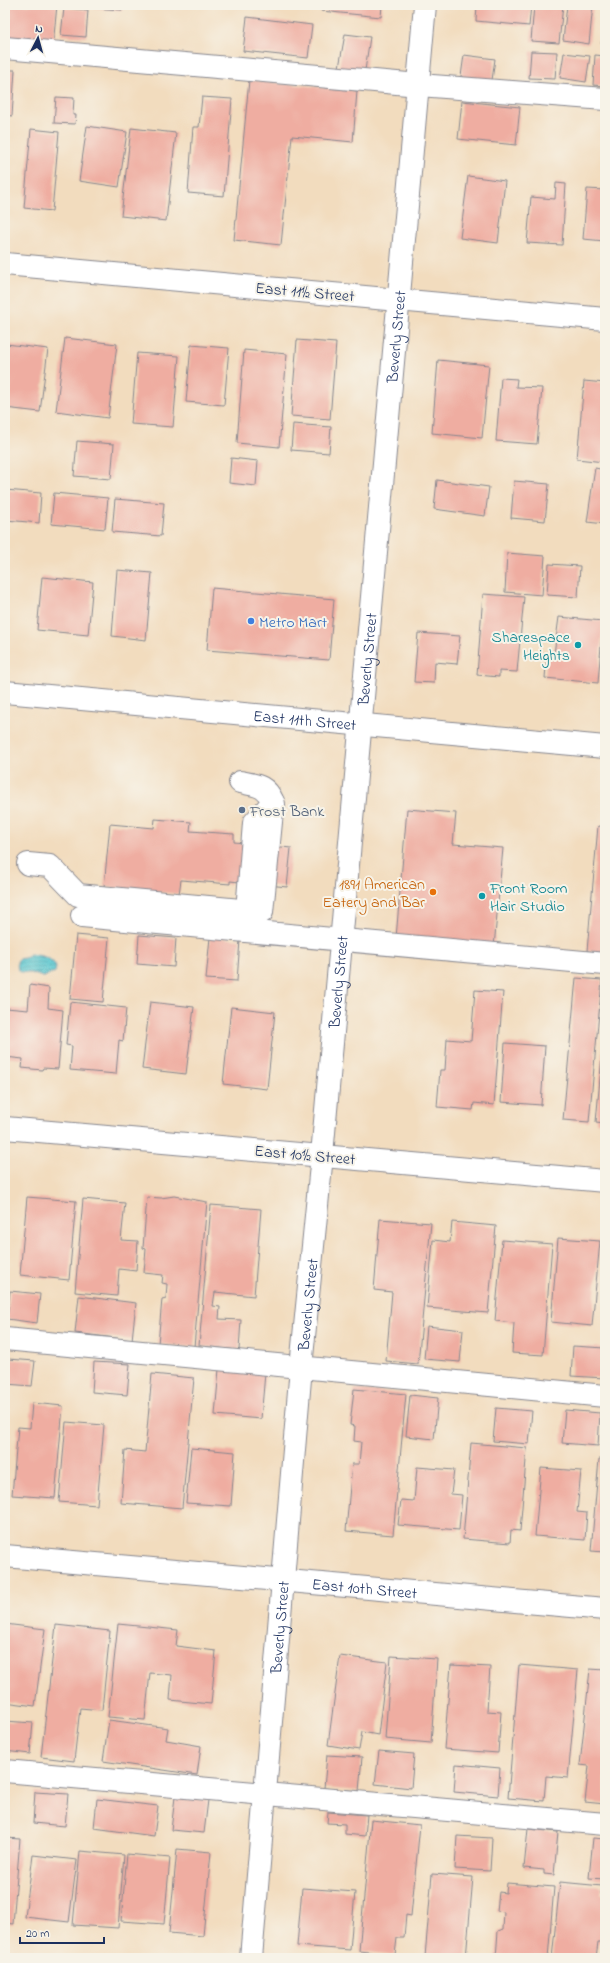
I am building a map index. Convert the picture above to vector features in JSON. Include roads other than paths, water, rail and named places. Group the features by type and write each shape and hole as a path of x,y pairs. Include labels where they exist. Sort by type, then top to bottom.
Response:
{"street":[{"name":"Beverly Street","path":"251,1958 301,1367 342,941 425,5"},
{"path":"5,48 419,85 605,99"},
{"name":"East 11½ Street","path":"5,264 605,319"},
{"name":"East 11th Street","path":"5,692 361,723 605,747"},
{"path":"28,864 50,866 78,895 277,913 285,826 269,792 261,786 240,782"},
{"path":"254,911 254,823 273,802"},
{"path":"82,916 605,964"},
{"name":"East 10½ Street","path":"5,1128 605,1181"},
{"path":"5,1339 605,1396"},
{"name":"East 10th Street","path":"5,1556 605,1609"},
{"path":"5,1771 605,1824"}],"water":[{"path":"30,954 45,957 54,963 56,967 55,972 43,977 18,970 17,962 19,959 25,958"}],"place":[{"name":"Metro Mart","path":"251,621"},
{"name":"Sharespace Heights","path":"578,645"},
{"name":"Frost Bank","path":"242,810"},
{"name":"1891 American Eatery and Bar","path":"433,892"},
{"name":"Front Room Hair Studio","path":"482,896"}]}
